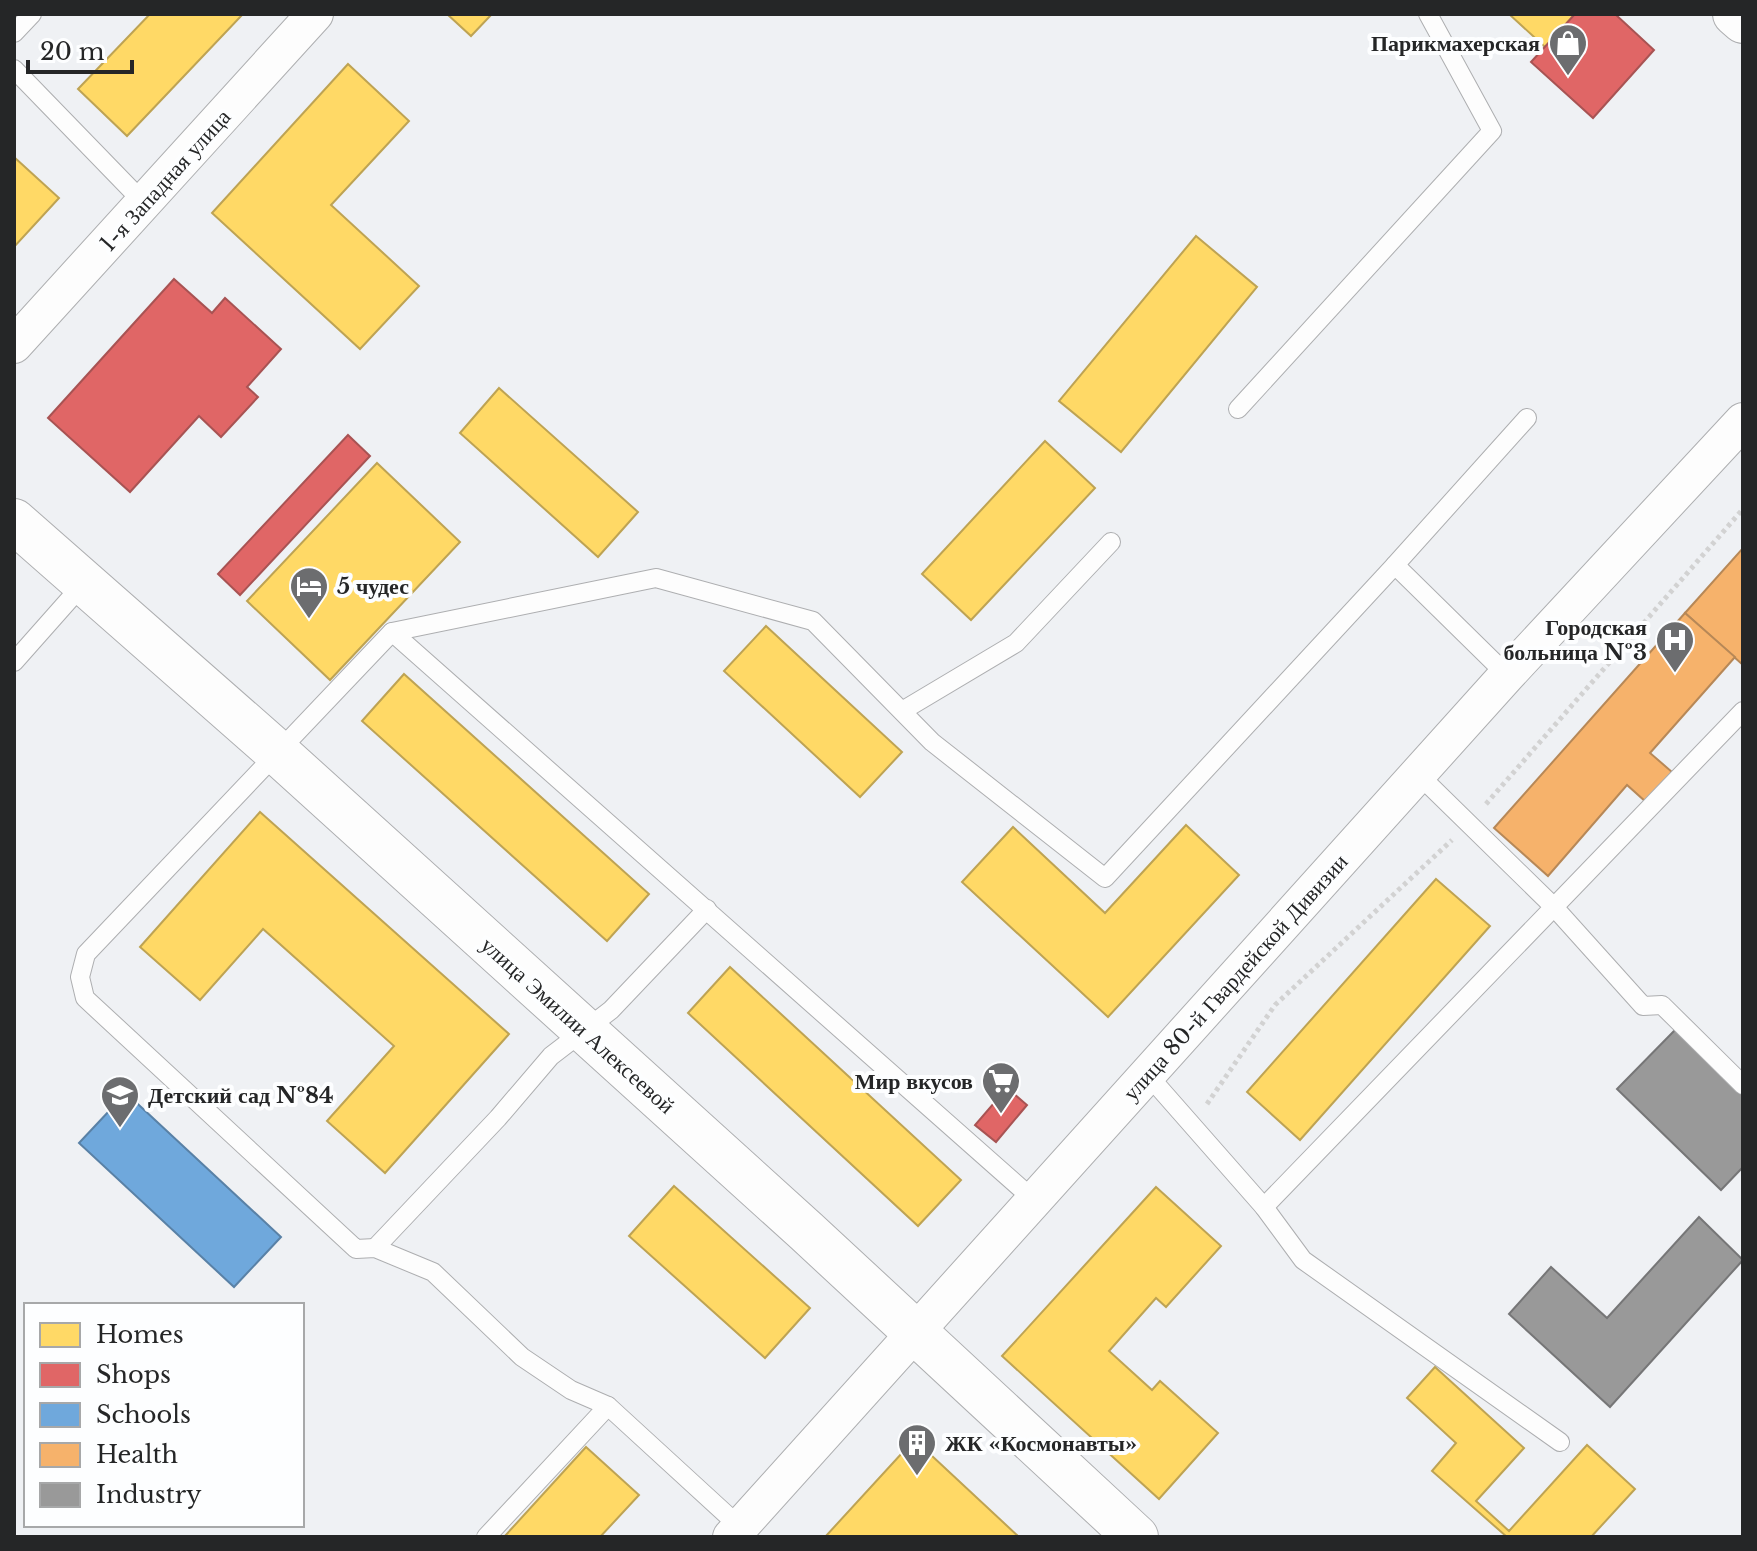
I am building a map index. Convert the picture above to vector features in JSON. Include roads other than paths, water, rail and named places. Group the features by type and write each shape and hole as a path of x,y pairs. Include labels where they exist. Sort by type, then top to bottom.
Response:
{"street":[{"name":"1-я Западная улица","path":"14,345 315,14"},
{"path":"1735,14 1743,21"},
{"name":"улица 80-й Гвардейской Дивизии","path":"736,1532 1507,675 1743,421"},
{"name":"улица Эмилии Алексеевой","path":"14,521 278,753 1136,1537"}],"lane":[{"path":"14,33 32,14"},
{"path":"1238,409 1492,131 1428,14"},
{"path":"14,69 144,203"},
{"path":"736,1532 608,1406 571,1390 522,1357 433,1272 375,1248 356,1249 312,1210 85,998 80,977 86,954 392,632 656,578 813,621 932,742 1105,878 1527,418"},
{"path":"902,711 1016,643 1111,542"},
{"path":"1395,565 1507,675"},
{"path":"14,662 84,583"},
{"path":"392,632 1034,1200"},
{"path":"1264,1207 1743,711"},
{"path":"1418,774 1554,907 1643,1006 1662,1005 1743,1085"},
{"path":"375,1248 498,1118 551,1056 585,1032 707,909"},
{"path":"1148,1075 1264,1207 1303,1260 1560,1442"},
{"path":"486,1537 608,1406"}],"place":[{"name":"Парикмахерская","path":"1568,77"},
{"name":"5 чудес","path":"309,620"},
{"name":"Городская больница №3","path":"1675,674"},
{"name":"Мир вкусов","path":"1001,1115"},
{"name":"Детский сад №84","path":"120,1129"},
{"name":"ЖК «Космонавты»","path":"917,1477"}]}
